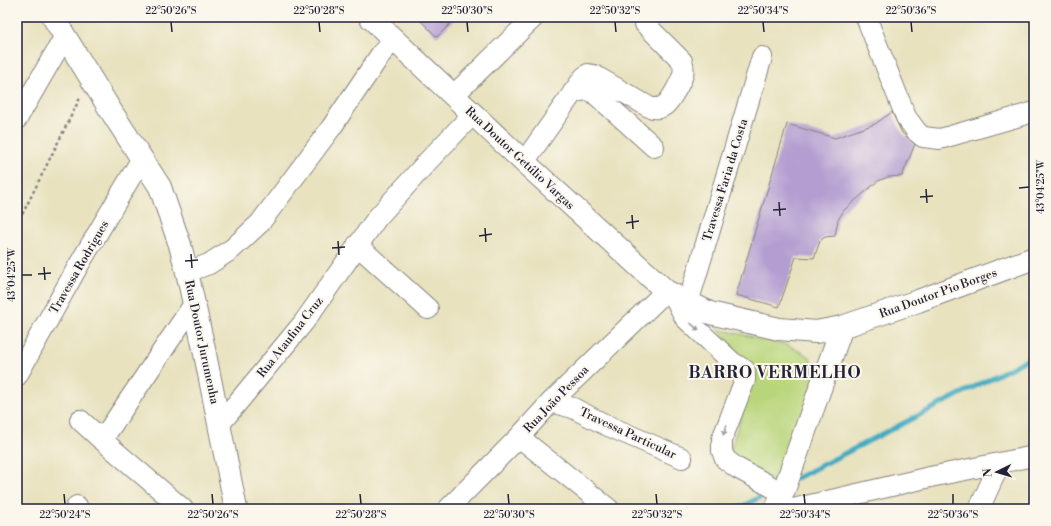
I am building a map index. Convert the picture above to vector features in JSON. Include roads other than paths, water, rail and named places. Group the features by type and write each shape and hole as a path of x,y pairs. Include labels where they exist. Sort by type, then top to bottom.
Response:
{"main road":[{"name":"Rua Doutor Jurumenha","path":"53,17 160,187 180,245 187,272 236,509"},
{"name":"Rua Doutor Getúlio Vargas","path":"370,17 524,162 676,296 710,313 779,329 816,332 842,327"},
{"name":"Rua Doutor Pio Borges","path":"842,327 918,301 1034,258"},
{"path":"782,494 842,327"}],"street":[{"path":"454,95 534,17"},
{"path":"866,17 906,117 917,132 923,137 947,137 1034,112"},
{"path":"524,162 573,92 588,74 594,75 649,107 655,109 662,107 669,102 684,75 685,68 682,61 645,24"},
{"path":"17,119 65,36"},
{"path":"187,272 209,264 232,249 260,223 322,141 381,54 394,40"},
{"name":"Travessa Faria da Costa","path":"676,296 762,58"},
{"path":"573,92 587,90 593,92 654,147"},
{"name":"Rua Ataufina Cruz","path":"219,425 304,322 377,218 473,114"},
{"name":"Travessa Rodrigues","path":"17,376 77,268 142,158"},
{"path":"357,245 428,309"},
{"name":"Rua João Pessoa","path":"448,509 519,437 551,402 676,296"},
{"name":"Rua Doutor Getúlio Vargas","path":"676,296 685,318 732,362 745,370 745,380 722,439 722,451 725,459 737,468 782,494"},
{"path":"102,440 194,304"},
{"name":"Travessa Particular","path":"551,402 573,408 606,425 682,458"},
{"path":"80,420 183,509"},
{"path":"519,437 609,509"},
{"path":"782,494 930,477 1034,456"},
{"path":"979,509 1000,463"}],"waterway":[{"path":"795,479 1034,356"},
{"path":"737,509 770,492"}],"district":[{"name":"BARRO VERMELHO","path":"775,372"}]}
